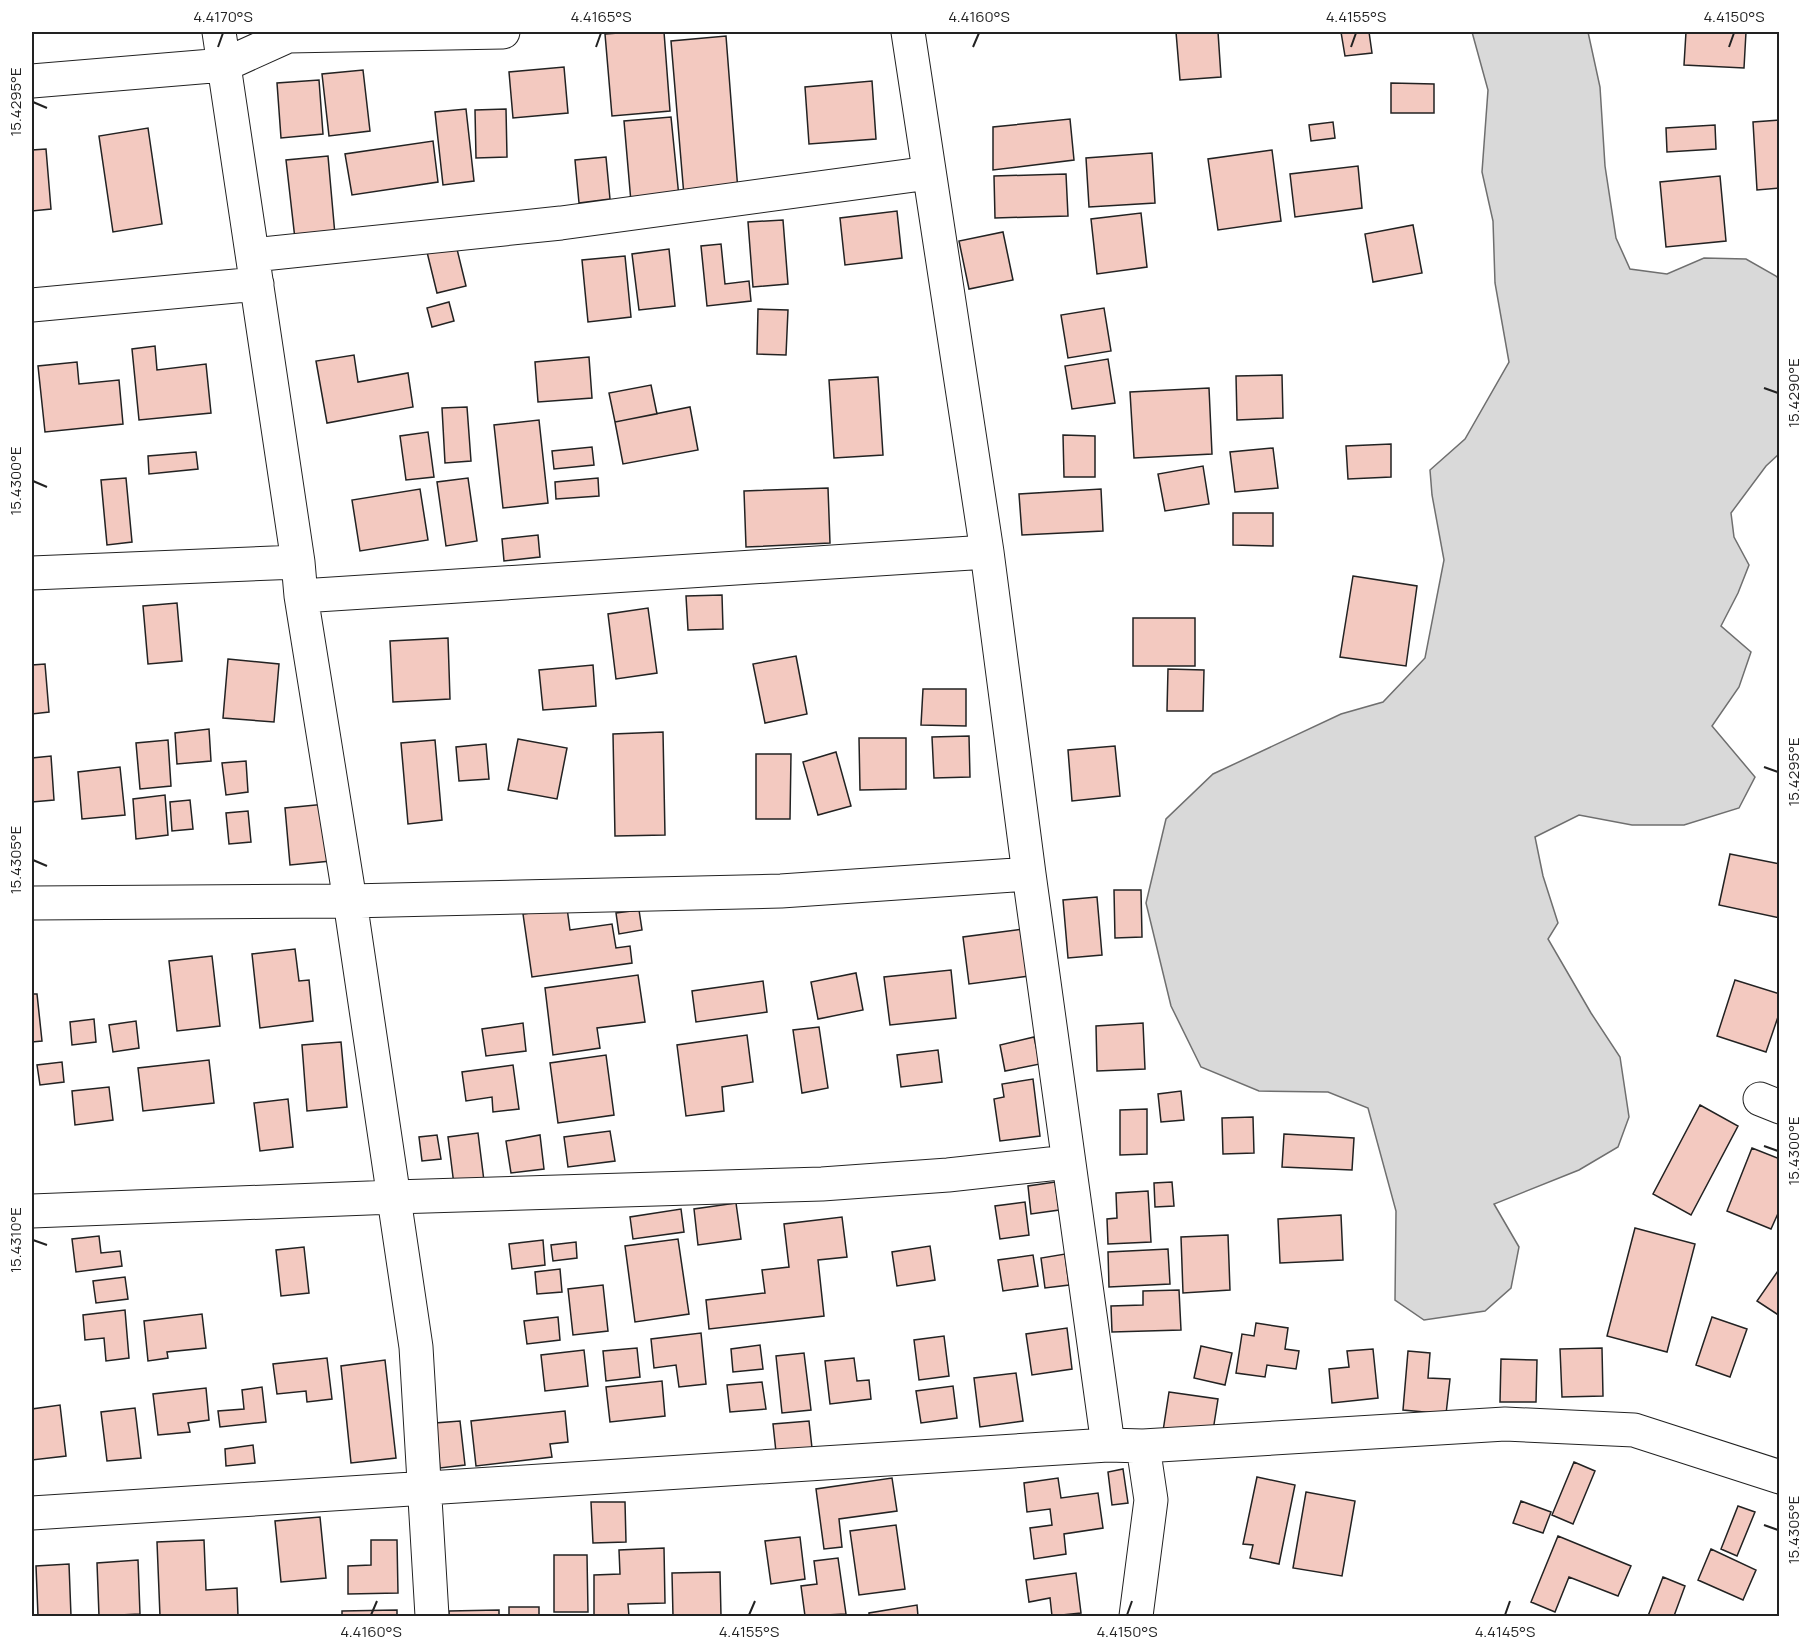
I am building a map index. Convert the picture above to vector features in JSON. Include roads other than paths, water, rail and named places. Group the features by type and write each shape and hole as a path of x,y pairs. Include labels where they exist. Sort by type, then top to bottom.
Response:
{"street":[{"path":"219,32 298,562 301,596 350,901 416,1347 432,1617"},
{"path":"32,81 224,65 288,36 503,32"},
{"path":"908,32 987,552 1108,1445"},
{"path":"32,305 561,223 929,173"},
{"path":"301,596 987,552"},
{"path":"32,573 298,562"},
{"path":"32,903 350,901 782,891 1029,874"},
{"path":"32,1211 822,1184 948,1175 1068,1162"},
{"path":"32,1513 1108,1445 1143,1446 1505,1424 1634,1430 1779,1477"},
{"path":"1136,1617 1150,1500 1143,1446"}]}
